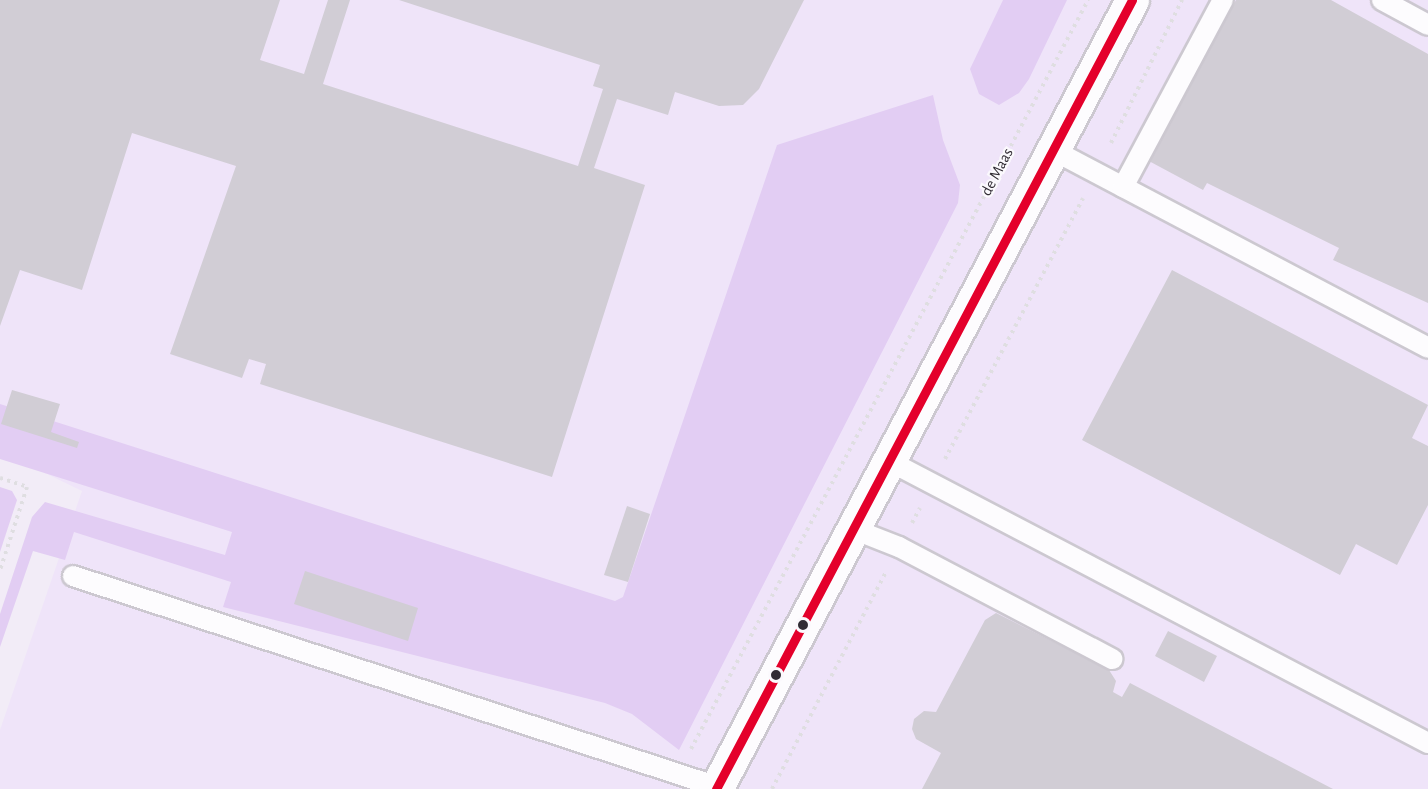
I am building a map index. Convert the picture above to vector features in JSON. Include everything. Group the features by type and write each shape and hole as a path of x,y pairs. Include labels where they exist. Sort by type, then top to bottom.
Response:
{"street":[{"path":"719,788 1132,0"}],"lane":[{"path":"1124,188 1224,0"},
{"path":"1382,0 1428,25"},
{"path":"1053,150 1428,348"},
{"path":"890,460 1428,743"},
{"path":"853,529 899,548 1112,659"},
{"path":"74,576 719,788"}],"path":[{"name":"de Maas","path":"678,774 1088,0"},
{"path":"772,789 1096,173 1182,0"},
{"path":"0,478 27,487 0,570"}],"shaded area":[{"path":"0,0 1428,0 1428,789 0,789 0,730 82,491 0,451"},
{"path":"1003,0 1067,0 1029,79 1019,93 999,105 979,94 970,69"},
{"path":"933,95 943,140 960,185 958,203 679,750 632,714 605,703 223,607 231,582 74,532 65,560 33,551 0,647 0,614 32,517 45,502 225,555 232,532 0,459 0,404 615,601 623,597 777,145"},
{"path":"0,487 12,491 17,500 0,552"}],"building":[{"path":"0,0 280,0 260,60 304,74 328,0 350,0 323,84 578,166 603,89 593,86 600,65 399,0 804,0 759,89 743,105 719,106 675,92 668,115 617,99 594,168 645,185 552,477 260,384 266,364 249,359 242,378 170,354 236,166 132,133 82,290 20,270 0,326"},
{"path":"1236,0 1331,0 1428,54 1428,303 1333,260 1339,248 1207,183 1203,190 1147,160"},
{"path":"1172,270 1428,405 1412,438 1428,446 1428,505 1397,565 1356,544 1340,575 1082,440"},
{"path":"12,390 60,404 51,432 79,442 77,448 1,424"},
{"path":"627,506 650,514 628,582 604,575"},
{"path":"305,571 418,608 408,641 294,604"},
{"path":"996,613 1109,670 1116,681 1113,692 1122,697 1130,683 1333,789 922,789 941,753 916,739 912,729 914,719 924,711 936,712 985,620"},
{"path":"1168,631 1217,656 1204,682 1155,656"}],"transit line":[{"path":"716,789 1132,0"}]}
